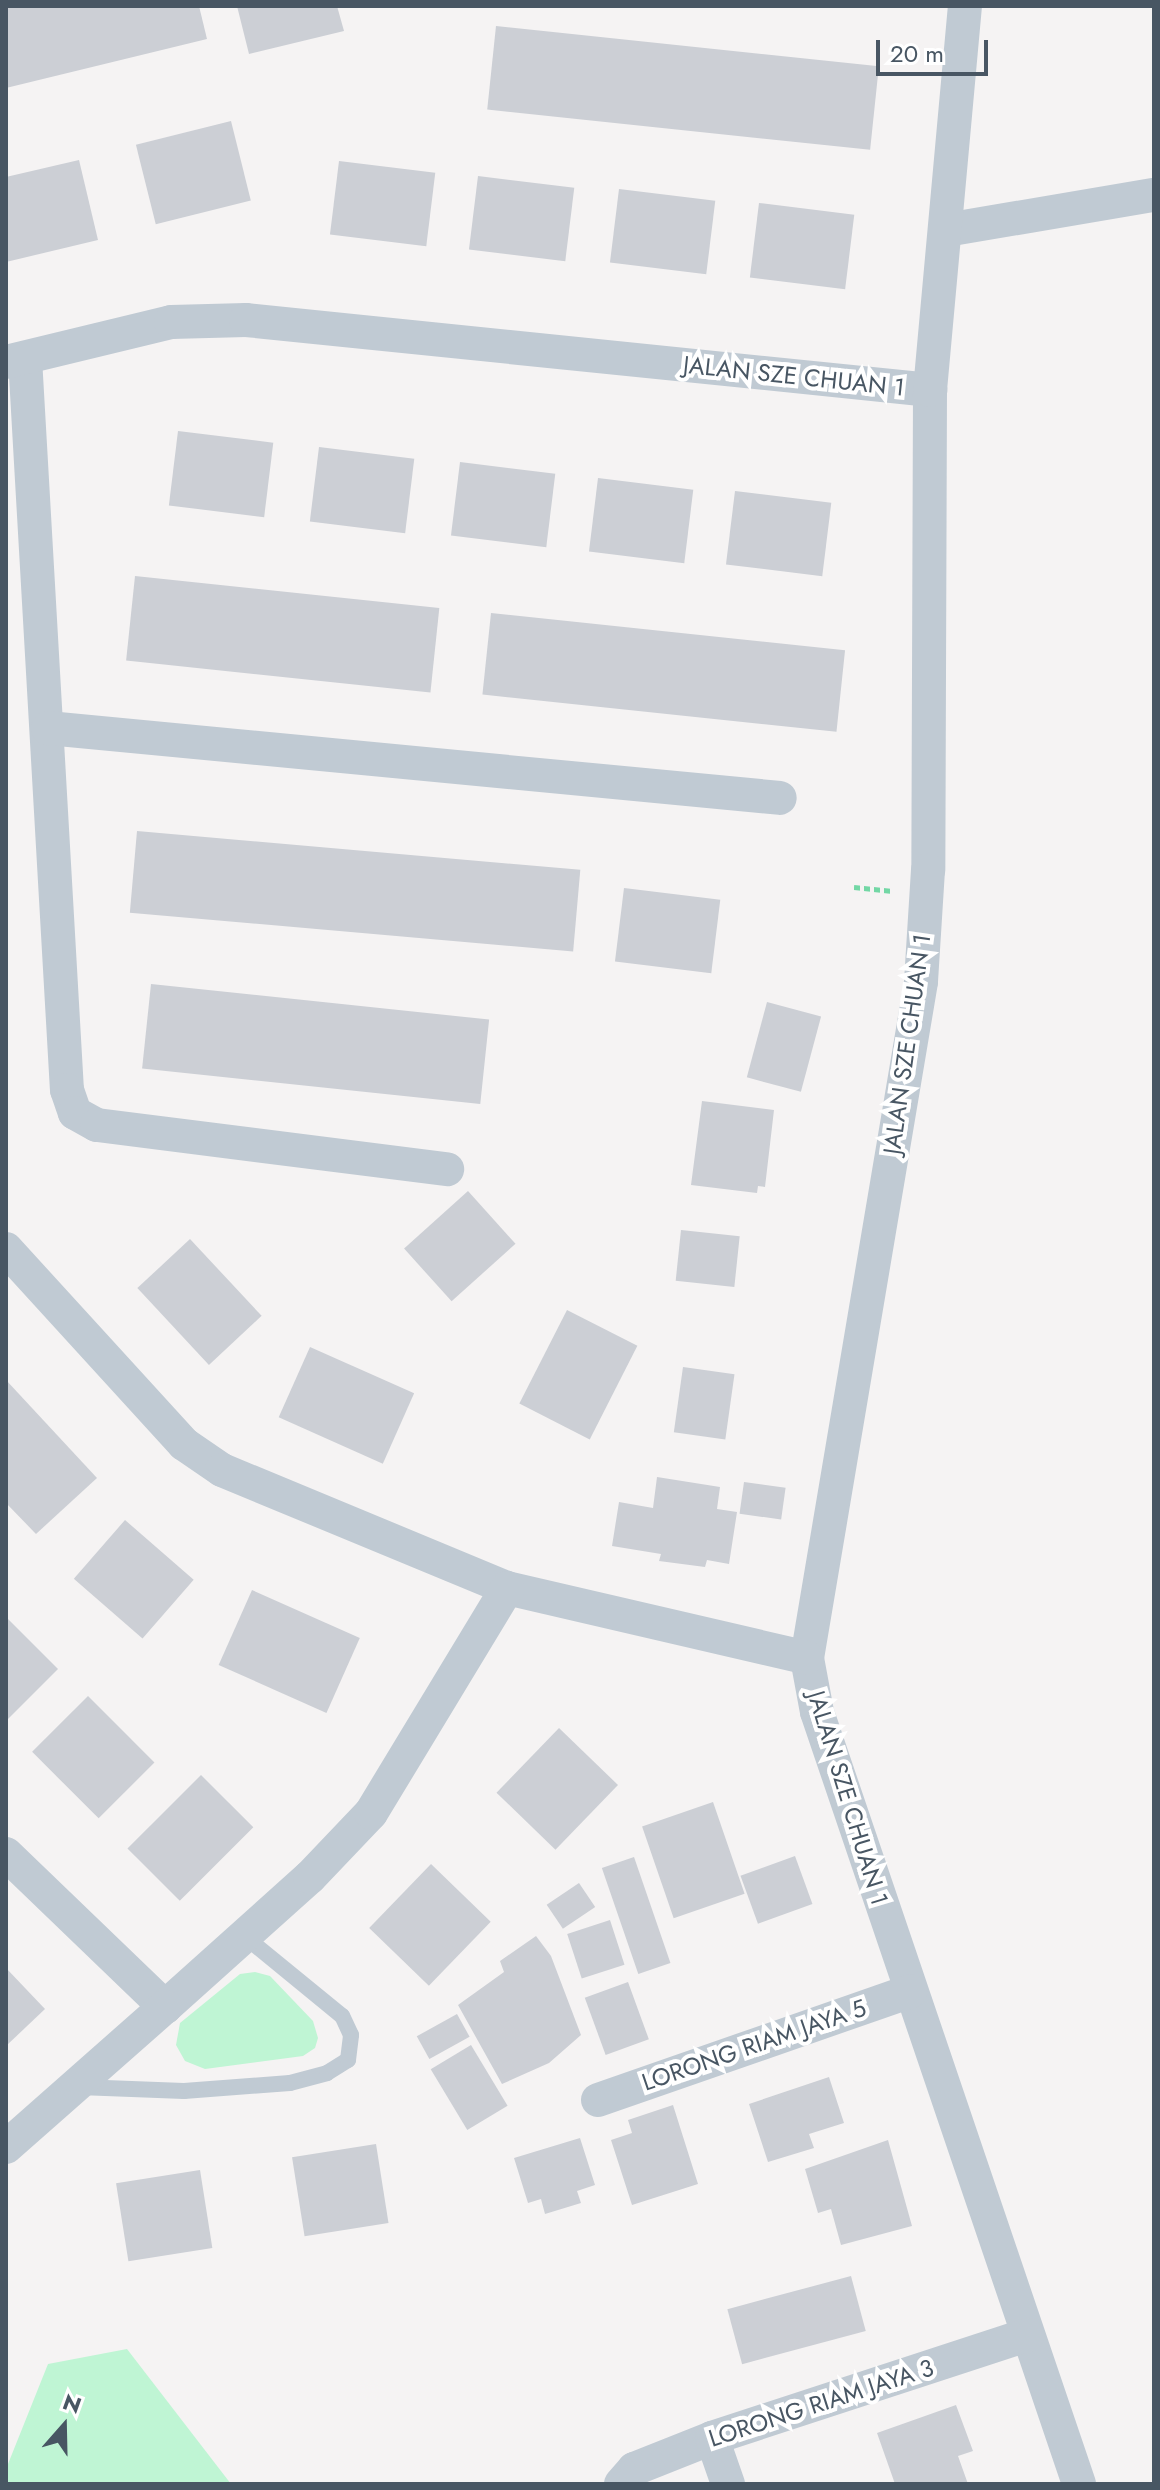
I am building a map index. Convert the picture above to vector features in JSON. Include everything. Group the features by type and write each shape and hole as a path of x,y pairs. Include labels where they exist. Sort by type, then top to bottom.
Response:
{"street":[{"path":"930,390 965,6"},
{"path":"946,230 1154,195"},
{"name":"JALAN SZE CHUAN 1","path":"15,360 171,322 246,320 930,390 928,870 921,982 807,1658 817,1712 1079,2484"},
{"path":"15,360 48,728 67,1090 75,1113 97,1125 447,1169"},
{"path":"48,728 780,798"},
{"path":"6,1249 184,1444 222,1470 507,1588 807,1658"},
{"path":"6,2147 310,1877 371,1813 507,1588"},
{"path":"6,1854 165,2007"},
{"name":"LORONG RIAM JAYA 5","path":"598,2100 911,1991"},
{"name":"LORONG RIAM JAYA 3","path":"621,2484 634,2469 712,2438 1028,2335"},
{"path":"712,2438 728,2484"}],"lane":[{"path":"77,2087 184,2091 290,2083 327,2073 348,2060 351,2035 342,2016 242,1935"}],"green space":[{"path":"255,1972 270,1976 313,2021 318,2038 315,2048 303,2056 205,2069 185,2061 176,2045 180,2023 240,1974"},
{"path":"127,2349 231,2484 6,2484 6,2469 48,2364"}],"building":[{"path":"6,6 199,6 207,39 6,88"},
{"path":"237,6 337,6 344,31 249,54"},
{"path":"496,26 879,66 870,150 487,110"},
{"path":"231,121 251,201 156,224 136,145"},
{"path":"79,160 98,240 6,262 6,177"},
{"path":"339,161 435,173 426,246 330,234"},
{"path":"478,176 574,188 565,261 469,249"},
{"path":"619,189 715,201 706,274 610,262"},
{"path":"759,203 854,215 845,289 750,277"},
{"path":"178,431 273,443 264,517 169,505"},
{"path":"319,447 414,459 405,533 310,521"},
{"path":"460,462 555,474 546,547 451,535"},
{"path":"598,478 693,490 684,563 589,551"},
{"path":"735,491 831,503 822,576 726,564"},
{"path":"135,576 439,608 430,693 126,661"},
{"path":"491,613 845,650 836,732 482,695"},
{"path":"137,831 580,870 573,951 130,913"},
{"path":"624,888 720,900 711,973 615,961"},
{"path":"151,984 489,1020 480,1104 142,1069"},
{"path":"767,1002 821,1016 801,1092 747,1077"},
{"path":"702,1101 774,1110 765,1187 758,1186 757,1193 691,1185"},
{"path":"468,1191 516,1244 452,1301 404,1249"},
{"path":"681,1230 740,1236 734,1287 676,1281"},
{"path":"190,1239 262,1316 209,1365 137,1288"},
{"path":"567,1310 637,1346 590,1439 519,1404"},
{"path":"310,1347 414,1393 383,1464 279,1417"},
{"path":"683,1367 734,1374 725,1440 674,1432"},
{"path":"6,1380 97,1478 36,1534 6,1503"},
{"path":"657,1477 720,1487 717,1509 737,1512 729,1564 707,1560 705,1567 659,1561 661,1554 612,1546 619,1502 653,1508"},
{"path":"744,1482 786,1488 781,1520 740,1514"},
{"path":"125,1520 194,1580 143,1639 74,1579"},
{"path":"252,1590 360,1638 326,1713 219,1665"},
{"path":"6,1617 58,1669 6,1721"},
{"path":"88,1696 154,1762 99,1818 32,1752"},
{"path":"559,1728 618,1785 555,1850 496,1793"},
{"path":"201,1775 253,1827 180,1901 127,1849"},
{"path":"713,1802 745,1894 674,1918 642,1826"},
{"path":"795,1856 812,1904 758,1924 740,1876"},
{"path":"634,1857 670,1963 638,1974 602,1868"},
{"path":"431,1864 491,1922 429,1986 369,1928"},
{"path":"579,1883 595,1907 563,1929 547,1905"},
{"path":"610,1920 625,1965 582,1979 567,1934"},
{"path":"536,1936 551,1956 581,2035 549,2063 502,2084 458,2005 504,1972 500,1961"},
{"path":"6,1968 45,2009 6,2046"},
{"path":"628,1982 649,2039 606,2055 585,1998"},
{"path":"457,2014 470,2037 429,2059 417,2036"},
{"path":"471,2045 508,2106 467,2130 431,2069"},
{"path":"829,2077 844,2123 809,2134 814,2148 768,2162 749,2104"},
{"path":"673,2105 698,2184 632,2205 611,2140 632,2133 628,2120"},
{"path":"580,2138 595,2185 577,2191 581,2203 545,2214 541,2199 528,2203 514,2158"},
{"path":"888,2140 912,2226 841,2245 831,2209 818,2213 805,2169"},
{"path":"376,2144 389,2223 305,2236 292,2157"},
{"path":"200,2170 212,2248 128,2261 116,2183"},
{"path":"851,2276 866,2331 742,2364 727,2309"},
{"path":"956,2405 973,2451 958,2456 968,2484 895,2484 877,2433"}]}
